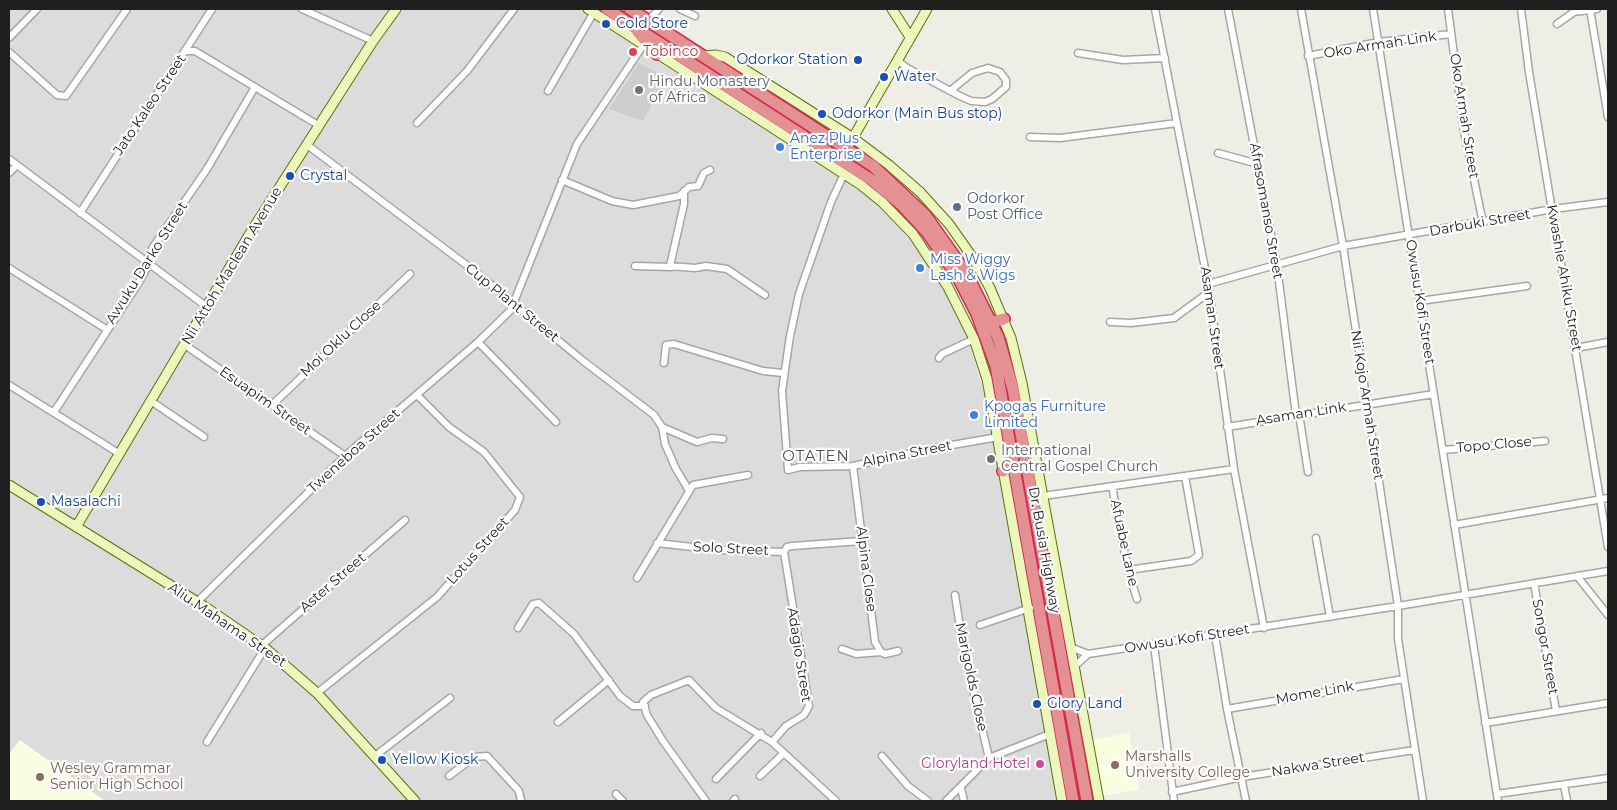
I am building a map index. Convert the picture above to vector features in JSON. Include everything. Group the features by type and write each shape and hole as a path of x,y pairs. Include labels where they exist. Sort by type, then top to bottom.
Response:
{"highway":[{"path":"607,9 633,24 643,39 658,54"},
{"name":"Dr. Busia Highway","path":"630,9 703,56 850,143 873,166 901,189 925,215 948,245 978,293 992,322 1013,389 1087,801"},
{"name":"Dr. Busia Highway","path":"643,39 739,95 873,181 902,205 927,232 958,277 977,314 996,366 1012,459 1033,607 1052,685 1073,801"},
{"path":"739,95 762,100 830,143 850,143"},
{"path":"841,160 848,157 854,159 901,189"},
{"path":"992,322 1004,319"},
{"path":"1003,471 1012,459"},
{"path":"1052,685 1060,689 1066,682"}],"street":[{"path":"9,38 37,9"},
{"path":"9,52 57,95 66,96 127,9"},
{"path":"186,50 212,9"},
{"path":"302,9 317,12 372,41"},
{"name":"Nii Attoh Maclean Avenue","path":"76,527 306,144 372,41 396,9"},
{"path":"417,123 467,70 514,9"},
{"path":"648,20 659,9"},
{"path":"680,9 695,16"},
{"path":"892,9 910,37"},
{"path":"841,160 927,9"},
{"name":"Asaman Street","path":"1155,9 1208,284 1227,427 1264,628"},
{"name":"Afrasomanso Street","path":"1228,9 1277,266 1297,415 1308,472"},
{"name":"Nii Kojo Armah Street","path":"1301,9 1343,246 1398,606 1398,639 1414,750 1424,801"},
{"name":"Owusu Kofi Street","path":"1374,9 1497,798"},
{"name":"Oko Armah Street","path":"1448,9 1464,131 1483,223"},
{"name":"Kwashie Ahiku Street","path":"1521,9 1529,72 1608,547"},
{"path":"1558,24 1574,12 1593,9 1608,117"},
{"path":"515,304 577,144 643,39 591,10 548,91"},
{"name":"Oko Armah Link","path":"1308,56 1379,42 1451,34"},
{"name":"Jato Kaleo Street","path":"80,213 186,50 195,51 318,125"},
{"path":"1078,53 1123,60 1165,58"},
{"name":"Dr. Busia Highway","path":"658,54 844,174 882,202 913,234 948,287 974,339 987,379 1003,471 1033,607 1050,734 1062,801"},
{"path":"897,60 907,68 971,101 985,102 992,99 1006,87 1006,80 1000,72 988,68 972,73 950,90"},
{"name":"Awuku Darko Street","path":"54,412 149,264 149,256 153,247 207,169 255,87"},
{"path":"1030,136 1060,138 1177,123"},
{"path":"861,124 861,136 868,149"},
{"name":"Dr. Busia Highway","path":"850,143 868,149 920,192 949,224 973,258 990,288 1004,319 1020,374 1099,801"},
{"name":"Cup Plant Street","path":"306,144 515,304 654,415 662,427 697,442 712,438 723,439"},
{"path":"1218,153 1258,164"},
{"path":"9,159 207,307"},
{"path":"9,173 17,165"},
{"path":"562,180 612,201 633,205 679,196 688,187 698,186 704,173 710,170"},
{"path":"664,363 666,345 674,344 763,371 783,373 799,294 831,202 844,174"},
{"path":"672,267 669,264 684,204 684,191"},
{"name":"Darbuki Street","path":"1208,284 1343,246 1483,223 1553,209 1608,202"},
{"path":"635,266 706,266 727,269 765,295"},
{"path":"9,268 106,329"},
{"name":"Moi Oklu Close","path":"272,405 410,274"},
{"path":"1420,301 1527,286"},
{"path":"1110,322 1131,323 1174,318 1208,294"},
{"name":"Tweneboa Street","path":"196,603 345,456 478,342 515,304"},
{"path":"939,358 942,354 974,339"},
{"path":"478,342 556,422"},
{"path":"1576,348 1608,342"},
{"name":"Esuapim Street","path":"185,345 345,456"},
{"name":"Alpina Street","path":"783,373 783,424 788,470 800,467 853,466 935,448 998,437"},
{"path":"9,384 120,454"},
{"name":"Asaman Link","path":"1227,427 1434,394"},
{"name":"Lotus Street","path":"317,694 437,597 515,510 520,497 484,452 449,427 417,395"},
{"path":"151,402 204,437"},
{"path":"662,427 670,457 688,489"},
{"name":"Topo Close","path":"1443,450 1544,441"},
{"name":"Alpina Close","path":"853,466 874,637 881,652"},
{"path":"1043,496 1234,469"},
{"path":"637,578 688,489 698,482 748,475"},
{"path":"1128,570 1191,561 1199,555 1185,476"},
{"name":"Aliu Mahama Street","path":"9,485 263,647 317,694 415,801"},
{"name":"Afuabe Lane","path":"1112,486 1128,570 1137,599"},
{"path":"1454,525 1608,498"},
{"name":"Aster Street","path":"208,742 263,647 405,520"},
{"path":"1316,538 1330,617"},
{"name":"Solo Street","path":"657,544 719,550 784,552 785,549 792,546 861,541"},
{"name":"Adagio Street","path":"772,742 786,726 804,715 809,706 784,552"},
{"name":"Owusu Kofi Street","path":"1070,647 1088,654 1154,645 1465,596 1608,570"},
{"path":"1577,576 1608,615"},
{"name":"Songor Street","path":"1534,584 1556,711"},
{"name":"Marigolds Close","path":"955,595 964,652 989,758"},
{"path":"518,628 533,604 539,603 574,634 628,704 645,706"},
{"path":"980,625 1033,607"},
{"path":"1215,635 1227,709 1246,801"},
{"path":"1154,645 1174,801"},
{"path":"842,649 856,654 881,652 893,654 898,651"},
{"path":"1074,667 1088,654"},
{"name":"Mome Link","path":"1227,709 1404,679"},
{"path":"558,722 609,680"},
{"path":"706,801 668,748 647,715 643,702 645,698 689,680 716,708 735,722 760,733 772,742 834,800"},
{"path":"375,756 450,698"},
{"path":"1485,723 1608,703"},
{"path":"716,779 760,733"},
{"path":"946,801 989,758 1050,734"},
{"name":"Nakwa Street","path":"1172,792 1242,777 1414,750"},
{"path":"760,776 783,754"},
{"path":"449,776 474,757 488,756 519,791 521,801"},
{"path":"882,756 908,786 928,801"},
{"path":"1497,798 1608,778"},
{"path":"1564,785 1567,801"},
{"path":"961,788 964,801"},
{"path":"616,794 623,801"}],"shaded area":[{"path":"9,9 582,9 701,89 741,111 845,178 876,201 921,252 948,295 965,328 972,351 986,402 1057,801 9,801"},
{"path":"639,63 666,77 643,121 609,109"},
{"name":"Marshalls University College","path":"1129,733 1139,790 1101,796 1090,740"},
{"name":"Wesley Grammar Senior High School","path":"20,740 105,801 9,801 9,754"}],"place":[{"name":"Cold Store","path":"606,24"},
{"name":"Tobinco","path":"633,52"},
{"name":"Odorkor Station","path":"858,60"},
{"name":"Water","path":"884,77"},
{"name":"Hindu Monastery of Africa","path":"639,90"},
{"name":"Odorkor (Main Bus stop)","path":"822,114"},
{"name":"Anez Plus Enterprise","path":"780,147"},
{"name":"Crystal","path":"290,176"},
{"name":"Odorkor Post Office","path":"957,207"},
{"name":"Miss Wiggy Lash & Wigs","path":"920,268"},
{"name":"Kpogas Furniture Limited","path":"974,415"},
{"name":"International Central Gospel Church","path":"991,459"},
{"name":"Masalachi","path":"41,502"},
{"name":"Glory Land","path":"1037,704"},
{"name":"Yellow Kiosk","path":"382,760"},
{"name":"Gloryland Hotel","path":"1040,764"},
{"name":"Marshalls University College","path":"1115,765"},
{"name":"Wesley Grammar Senior High School","path":"40,777"}],"district":[{"name":"OTATEN","path":"816,457"}]}
